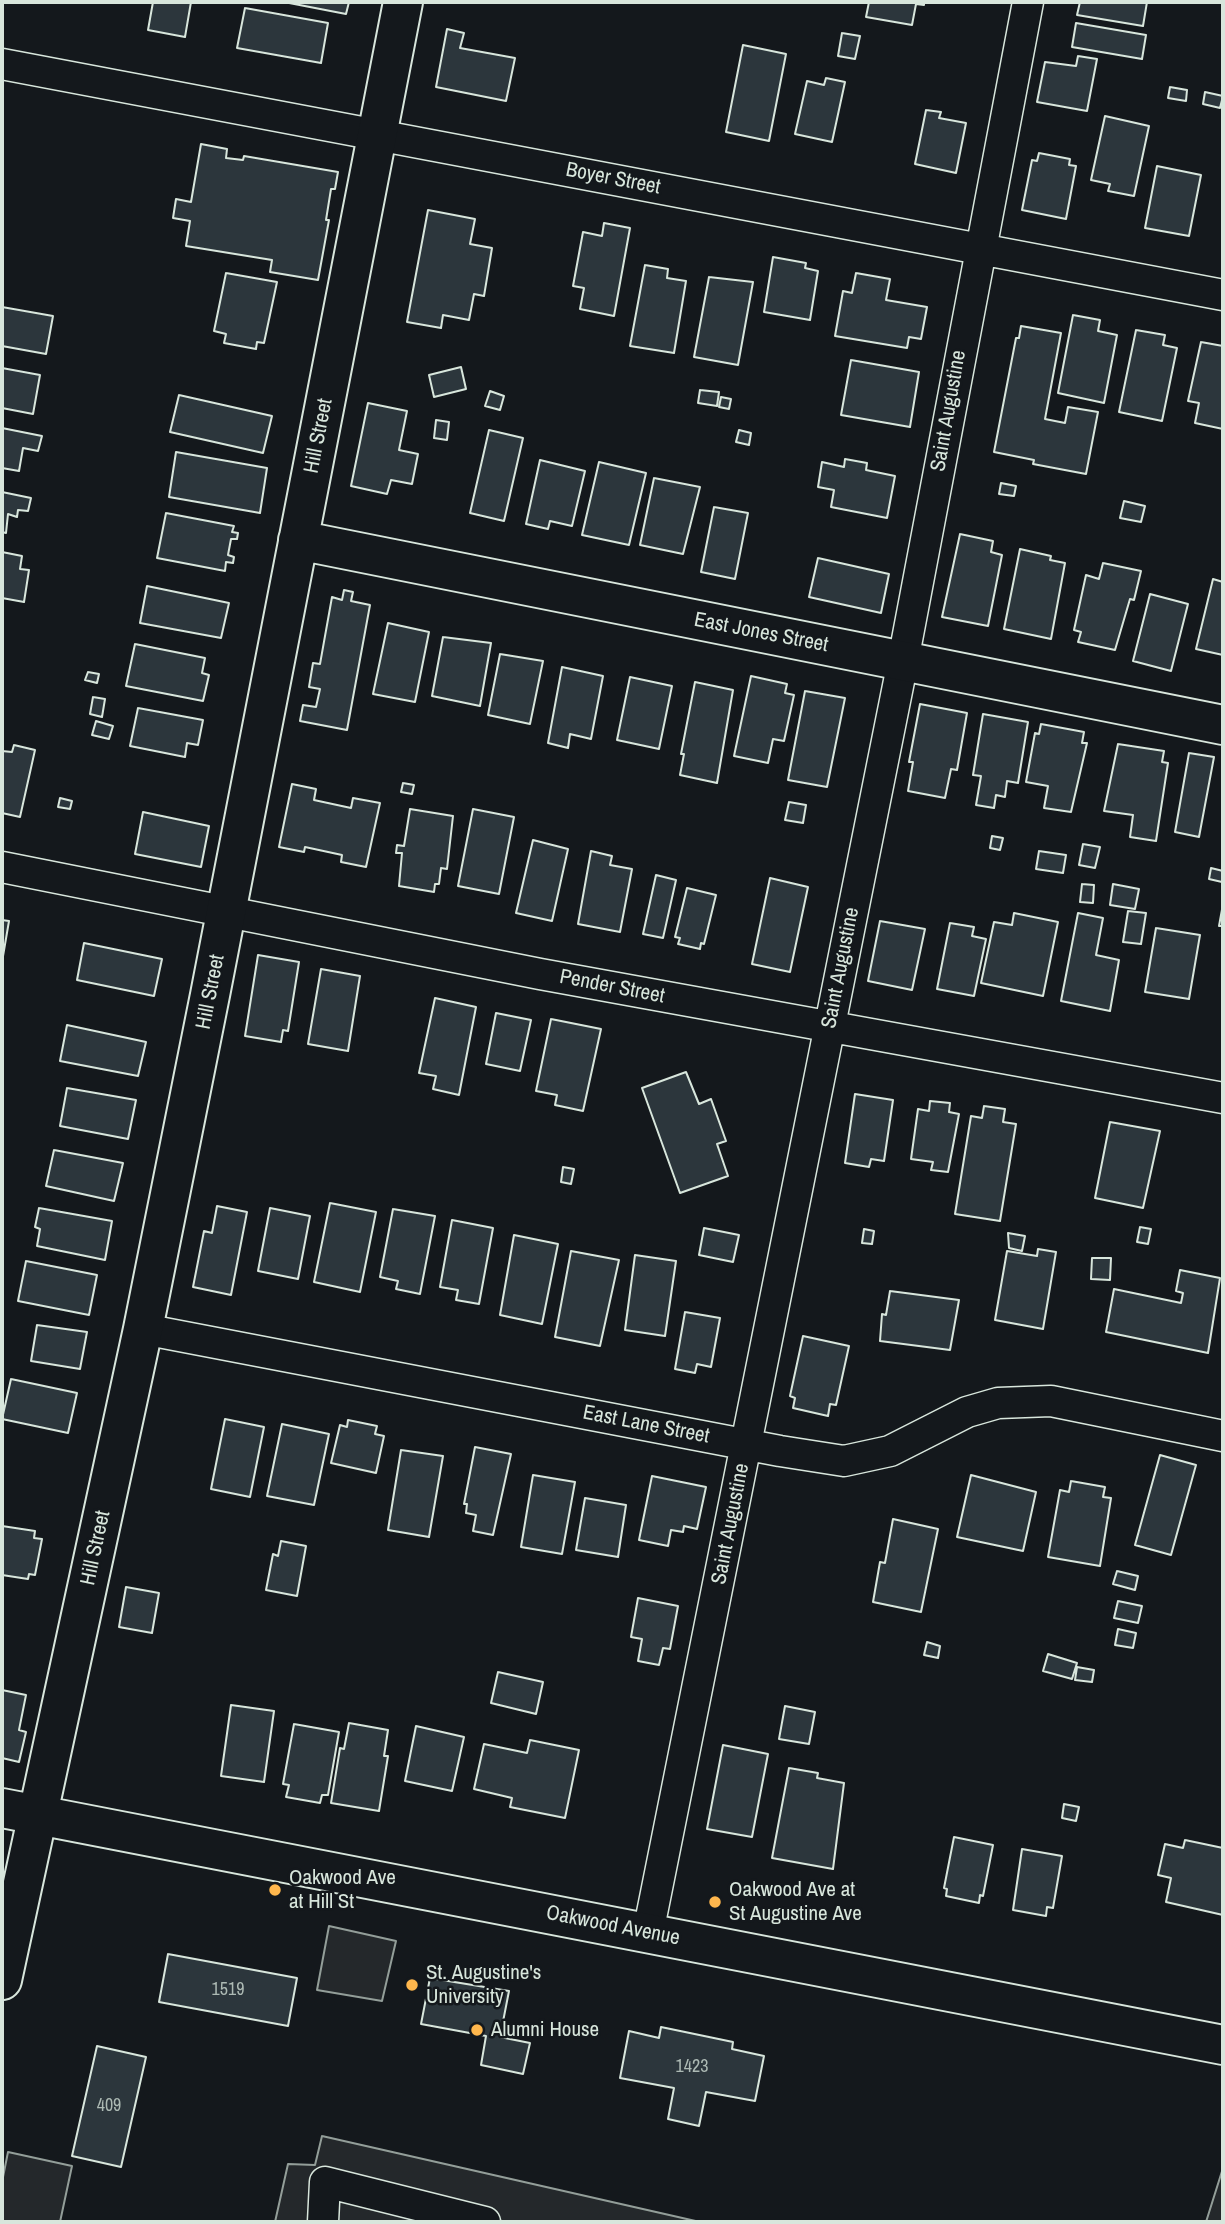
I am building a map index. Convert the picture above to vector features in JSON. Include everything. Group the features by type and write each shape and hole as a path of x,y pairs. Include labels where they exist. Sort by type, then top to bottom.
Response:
{"street":[{"name":"Hill Street","path":"2,1980 143,1329 227,912 403,2"},
{"name":"Saint Augustine","path":"648,1933 903,661 979,249 1028,2"},
{"name":"Boyer Street","path":"2,64 1223,295"},
{"name":"East Jones Street","path":"298,540 1223,725"},
{"name":"Pender Street","path":"2,867 828,1028 1223,1098"},
{"name":"East Lane Street","path":"143,1329 747,1445 844,1461 890,1451 967,1412 999,1403 1051,1401 1223,1436"},
{"name":"Oakwood Avenue","path":"2,1808 1223,2046"},
{"path":"323,2222 325,2182 485,2222"}],"shaded area":[{"path":"329,1926 396,1941 382,2001 317,1990"},
{"path":"322,2136 700,2222 275,2222 288,2164 315,2165"},
{"path":"8,2152 72,2166 60,2222 2,2222 2,2182"},
{"path":"1223,2168 1223,2222 1206,2222"}],"building":[{"path":"153,2 191,2 185,37 148,30"},
{"path":"284,2 349,2 346,14"},
{"path":"869,2 924,2 924,5 916,4 912,25 866,17"},
{"path":"1080,2 1147,2 1143,26 1077,15"},
{"path":"245,8 328,23 321,63 237,48"},
{"path":"1076,23 1146,35 1142,59 1072,47"},
{"path":"447,29 464,33 460,48 515,58 506,101 436,87"},
{"path":"842,33 860,36 855,59 838,56"},
{"path":"743,45 786,54 769,141 726,132"},
{"path":"1078,56 1097,59 1087,111 1037,102 1045,62 1076,66"},
{"path":"826,78 845,82 832,142 795,134 807,81 824,85"},
{"path":"1170,87 1187,90 1186,101 1168,98"},
{"path":"1205,92 1223,96 1220,108 1203,104"},
{"path":"926,110 941,112 939,118 966,123 956,173 915,164"},
{"path":"1105,116 1149,126 1134,196 1108,191 1110,184 1091,180"},
{"path":"201,144 227,149 226,158 243,160 244,156 338,172 335,189 331,189 326,220 329,220 318,280 270,272 272,260 186,246 190,221 173,218 176,199 191,202"},
{"path":"1039,153 1070,159 1069,165 1076,166 1066,219 1022,210 1032,160 1037,161"},
{"path":"1157,166 1201,175 1189,236 1145,228"},
{"path":"428,210 475,219 470,244 492,248 484,296 474,294 469,320 443,315 441,328 407,322"},
{"path":"604,223 630,228 614,316 580,309 584,288 573,286 583,232 602,236"},
{"path":"773,257 806,263 805,268 818,271 810,320 764,312"},
{"path":"645,265 668,269 667,278 686,281 674,353 630,346"},
{"path":"226,273 277,282 264,343 257,342 256,349 224,343 226,334 214,331"},
{"path":"856,273 890,279 886,300 927,307 921,339 909,337 907,348 835,336 843,291 852,293"},
{"path":"709,277 753,282 738,365 694,357"},
{"path":"2,307 53,316 46,354 2,346"},
{"path":"1073,315 1100,320 1098,331 1117,335 1104,403 1058,393"},
{"path":"1021,326 1061,333 1045,419 1065,423 1068,407 1098,412 1086,474 1033,464 1034,460 994,452 1016,338 1019,338"},
{"path":"1136,330 1165,335 1163,345 1177,348 1162,421 1119,412"},
{"path":"1201,342 1223,346 1223,429 1195,423 1199,403 1188,401"},
{"path":"851,360 919,372 910,427 841,415"},
{"path":"461,367 466,389 434,397 429,375"},
{"path":"2,368 40,375 33,414 2,408"},
{"path":"700,390 719,392 717,406 698,403"},
{"path":"490,391 504,396 500,410 485,406"},
{"path":"179,395 272,416 263,453 170,432"},
{"path":"721,397 731,399 729,409 719,407"},
{"path":"368,403 407,411 399,450 418,454 412,484 391,480 387,494 351,486"},
{"path":"436,420 449,422 447,440 434,438"},
{"path":"2,428 42,436 38,451 23,448 19,471 2,468"},
{"path":"489,430 523,438 504,521 470,513"},
{"path":"739,430 751,433 749,445 736,442"},
{"path":"176,452 267,468 260,513 169,497"},
{"path":"845,459 867,463 866,470 895,476 887,518 831,507 834,490 818,487 822,462 844,467"},
{"path":"540,460 585,471 572,526 550,521 548,529 526,524"},
{"path":"599,462 646,473 629,545 582,535"},
{"path":"654,478 700,487 683,554 640,545"},
{"path":"1001,483 1016,486 1014,496 999,494"},
{"path":"2,492 31,498 28,511 18,510 17,517 8,514 6,533 2,532"},
{"path":"1124,501 1145,506 1141,522 1120,518"},
{"path":"714,507 748,513 735,579 701,572"},
{"path":"166,513 234,526 232,532 238,533 237,539 231,539 228,555 234,557 233,563 226,562 225,571 157,558"},
{"path":"960,534 993,541 991,552 1002,555 988,626 942,617"},
{"path":"1020,549 1051,556 1050,560 1065,563 1051,639 1004,629"},
{"path":"2,552 22,556 20,569 29,570 24,602 2,598"},
{"path":"818,558 889,574 881,613 809,597"},
{"path":"1103,563 1141,571 1134,600 1130,599 1115,650 1078,642 1081,632 1074,630 1086,575 1099,579"},
{"path":"1213,579 1223,582 1223,655 1196,649"},
{"path":"147,586 229,603 221,638 140,623"},
{"path":"344,590 353,592 351,601 370,605 347,730 300,721 303,705 316,707 320,689 309,687 313,663 320,664 332,597 342,600"},
{"path":"1150,594 1188,604 1171,671 1133,661"},
{"path":"388,623 429,632 415,702 373,694"},
{"path":"443,637 491,643 480,706 432,696"},
{"path":"135,644 205,658 202,673 209,675 203,701 126,686"},
{"path":"500,654 543,661 530,724 488,715"},
{"path":"562,667 603,676 591,739 570,734 568,748 548,743"},
{"path":"88,672 99,674 97,683 85,680"},
{"path":"751,676 787,684 785,693 794,695 784,741 773,739 768,763 734,756"},
{"path":"630,677 672,686 659,749 617,740"},
{"path":"695,682 733,690 717,783 680,775 684,754 681,754"},
{"path":"805,691 845,698 827,787 788,780"},
{"path":"93,697 105,699 102,717 90,714"},
{"path":"920,704 967,713 957,770 951,769 945,798 908,791 913,762 909,762"},
{"path":"138,708 203,720 198,745 187,743 185,757 130,746"},
{"path":"983,714 1028,722 1018,783 1007,781 1005,797 996,795 994,808 976,805 981,776 973,775"},
{"path":"96,721 113,726 109,739 92,735"},
{"path":"1041,724 1084,732 1082,743 1087,743 1071,812 1044,808 1048,786 1026,782 1035,733 1039,734"},
{"path":"1118,744 1164,751 1162,762 1168,763 1156,841 1130,837 1133,815 1104,811"},
{"path":"14,745 35,750 20,817 2,813 2,751 12,752"},
{"path":"1189,753 1214,757 1199,837 1175,832"},
{"path":"403,783 414,785 412,794 401,792"},
{"path":"292,784 316,789 314,800 351,808 353,798 380,803 366,867 341,862 342,855 305,847 304,852 279,847"},
{"path":"60,798 72,801 70,809 58,807"},
{"path":"789,802 806,805 803,823 785,820"},
{"path":"410,809 453,816 447,869 441,868 439,884 435,884 434,892 399,886 402,853 396,853 397,845 404,846"},
{"path":"473,809 514,817 499,894 458,886"},
{"path":"143,812 209,826 201,867 135,854"},
{"path":"992,836 1003,838 1000,850 990,848"},
{"path":"533,840 568,849 552,921 516,913"},
{"path":"1083,844 1100,847 1095,868 1079,865"},
{"path":"591,851 612,856 610,865 632,869 620,932 578,924"},
{"path":"1039,851 1066,855 1063,873 1036,869"},
{"path":"1211,868 1223,871 1222,882 1209,879"},
{"path":"656,875 676,880 663,938 643,934"},
{"path":"770,878 808,887 790,972 752,964"},
{"path":"1082,884 1094,885 1093,903 1080,902"},
{"path":"1113,884 1139,889 1135,909 1110,905"},
{"path":"687,888 716,895 704,944 701,943 700,949 678,944 680,938 675,937"},
{"path":"1223,904 1223,926 1219,926"},
{"path":"1128,911 1146,913 1141,944 1123,942"},
{"path":"1014,913 1058,922 1043,996 981,983 994,922 1012,925"},
{"path":"1078,913 1103,918 1096,955 1119,960 1110,1011 1061,1001"},
{"path":"2,920 9,921 2,962"},
{"path":"880,921 925,929 912,990 868,981"},
{"path":"950,923 974,927 972,936 986,939 974,996 937,989"},
{"path":"1156,928 1200,935 1189,999 1145,992"},
{"path":"84,943 162,959 154,996 77,980"},
{"path":"258,955 299,962 288,1031 283,1030 281,1042 245,1036"},
{"path":"321,969 360,976 348,1051 308,1044"},
{"path":"435,998 476,1007 459,1095 433,1089 436,1076 419,1073"},
{"path":"496,1013 531,1020 520,1071 486,1064"},
{"path":"551,1019 601,1029 583,1111 555,1105 557,1095 536,1091"},
{"path":"67,1025 146,1042 138,1076 60,1061"},
{"path":"686,1072 699,1104 711,1099 726,1141 717,1144 728,1176 680,1193 642,1088"},
{"path":"67,1088 136,1100 128,1139 60,1126"},
{"path":"855,1094 893,1100 884,1161 871,1159 869,1167 845,1163"},
{"path":"930,1101 950,1103 949,1112 959,1114 948,1172 931,1170 933,1162 911,1159 918,1109 929,1111"},
{"path":"984,1106 1005,1109 1003,1122 1016,1124 1000,1221 955,1214 971,1116 982,1118"},
{"path":"1110,1122 1160,1131 1143,1208 1095,1198"},
{"path":"54,1150 123,1163 114,1201 46,1186"},
{"path":"563,1167 574,1169 571,1184 561,1182"},
{"path":"330,1203 376,1212 360,1292 314,1282"},
{"path":"217,1206 247,1212 231,1295 193,1287 204,1231 212,1233"},
{"path":"39,1208 112,1221 105,1260 37,1246 40,1229 35,1227"},
{"path":"270,1208 310,1216 298,1279 258,1271"},
{"path":"393,1209 435,1216 420,1294 396,1289 398,1281 380,1277"},
{"path":"452,1220 493,1228 479,1304 456,1300 458,1290 440,1287"},
{"path":"1140,1227 1151,1229 1148,1244 1137,1242"},
{"path":"704,1228 739,1235 733,1262 699,1255"},
{"path":"864,1229 874,1231 872,1244 862,1243"},
{"path":"1008,1233 1025,1236 1022,1251 1009,1248"},
{"path":"514,1235 558,1244 542,1324 500,1315"},
{"path":"1038,1249 1056,1252 1043,1329 995,1320 1007,1251 1037,1256"},
{"path":"571,1251 619,1260 600,1346 555,1337"},
{"path":"635,1255 676,1261 665,1336 625,1330"},
{"path":"1092,1258 1111,1258 1110,1280 1091,1279"},
{"path":"26,1261 97,1275 89,1315 18,1301"},
{"path":"1180,1270 1220,1278 1208,1353 1106,1332 1114,1289 1181,1303 1183,1293 1176,1291"},
{"path":"890,1291 959,1300 950,1350 880,1341 882,1314 886,1315"},
{"path":"685,1312 720,1318 711,1367 697,1364 695,1373 675,1369"},
{"path":"37,1325 87,1332 80,1369 31,1361"},
{"path":"803,1336 849,1346 836,1405 830,1404 828,1416 793,1408 795,1398 790,1396"},
{"path":"11,1379 77,1393 68,1433 2,1419"},
{"path":"225,1419 264,1427 250,1497 211,1489"},
{"path":"348,1420 377,1426 375,1434 384,1436 376,1473 331,1463 340,1425 347,1427"},
{"path":"282,1424 329,1434 314,1505 267,1496"},
{"path":"475,1447 511,1454 493,1535 473,1531 476,1515 466,1513 467,1504 464,1504"},
{"path":"401,1450 443,1456 429,1537 388,1530"},
{"path":"1160,1455 1196,1465 1171,1555 1135,1545"},
{"path":"533,1475 575,1482 562,1554 521,1547"},
{"path":"971,1475 1036,1492 1023,1551 957,1537"},
{"path":"652,1476 706,1487 697,1529 684,1526 683,1532 671,1530 668,1546 639,1540"},
{"path":"1071,1481 1105,1487 1103,1497 1111,1498 1100,1566 1048,1557 1060,1490 1069,1492"},
{"path":"585,1498 626,1505 618,1557 576,1550"},
{"path":"893,1519 938,1529 921,1612 873,1602 880,1562 885,1563"},
{"path":"2,1526 35,1531 34,1538 42,1539 35,1575 29,1574 28,1579 2,1575"},
{"path":"281,1541 306,1546 297,1596 266,1590 273,1554 278,1556"},
{"path":"1117,1571 1138,1576 1135,1590 1113,1584"},
{"path":"126,1587 159,1593 152,1633 119,1627"},
{"path":"638,1598 678,1606 670,1649 663,1648 659,1665 638,1661 642,1639 631,1637"},
{"path":"1118,1601 1142,1606 1138,1623 1114,1618"},
{"path":"1118,1629 1136,1633 1133,1648 1115,1645"},
{"path":"927,1642 940,1646 938,1658 924,1655"},
{"path":"1048,1654 1077,1663 1072,1679 1043,1671"},
{"path":"1077,1667 1094,1670 1092,1682 1075,1680"},
{"path":"498,1672 543,1682 536,1714 491,1703"},
{"path":"2,1690 26,1695 19,1730 26,1732 19,1762 2,1758"},
{"path":"231,1705 274,1711 264,1782 221,1776"},
{"path":"785,1706 815,1712 809,1744 779,1739"},
{"path":"349,1723 388,1730 384,1756 388,1756 379,1811 331,1803 340,1748 344,1749"},
{"path":"294,1724 339,1732 328,1795 322,1795 320,1803 286,1797 289,1785 283,1784"},
{"path":"416,1726 464,1737 452,1791 405,1781"},
{"path":"530,1740 579,1750 565,1818 510,1807 512,1798 474,1789 484,1744 527,1753"},
{"path":"723,1745 768,1754 752,1837 707,1829"},
{"path":"789,1768 818,1773 817,1778 844,1783 833,1869 772,1858"},
{"path":"1064,1804 1079,1807 1076,1821 1062,1818"},
{"path":"954,1837 993,1845 983,1896 980,1895 979,1903 946,1896 947,1889 944,1888"},
{"path":"1185,1840 1223,1848 1223,1915 1166,1902 1171,1878 1158,1875 1165,1844 1183,1848"},
{"path":"1022,1849 1062,1856 1053,1908 1047,1907 1046,1916 1013,1910"},
{"path":"168,1954 297,1978 288,2026 159,2002"},
{"name":"Alumni House","path":"430,1978 509,1991 500,2037 530,2043 523,2074 481,2065 486,2036 421,2024"},
{"path":"661,2027 733,2042 732,2049 764,2056 755,2101 706,2092 699,2126 668,2119 674,2088 620,2078 629,2031 659,2038"},
{"path":"97,2046 146,2057 121,2167 72,2156"}],"place":[{"name":"Oakwood Ave at Hill St","path":"275,1890"},
{"name":"Oakwood Ave at St Augustine Ave","path":"715,1902"},
{"name":"St. Augustine's University","path":"412,1985"},
{"name":"Alumni House","path":"477,2030"}]}
